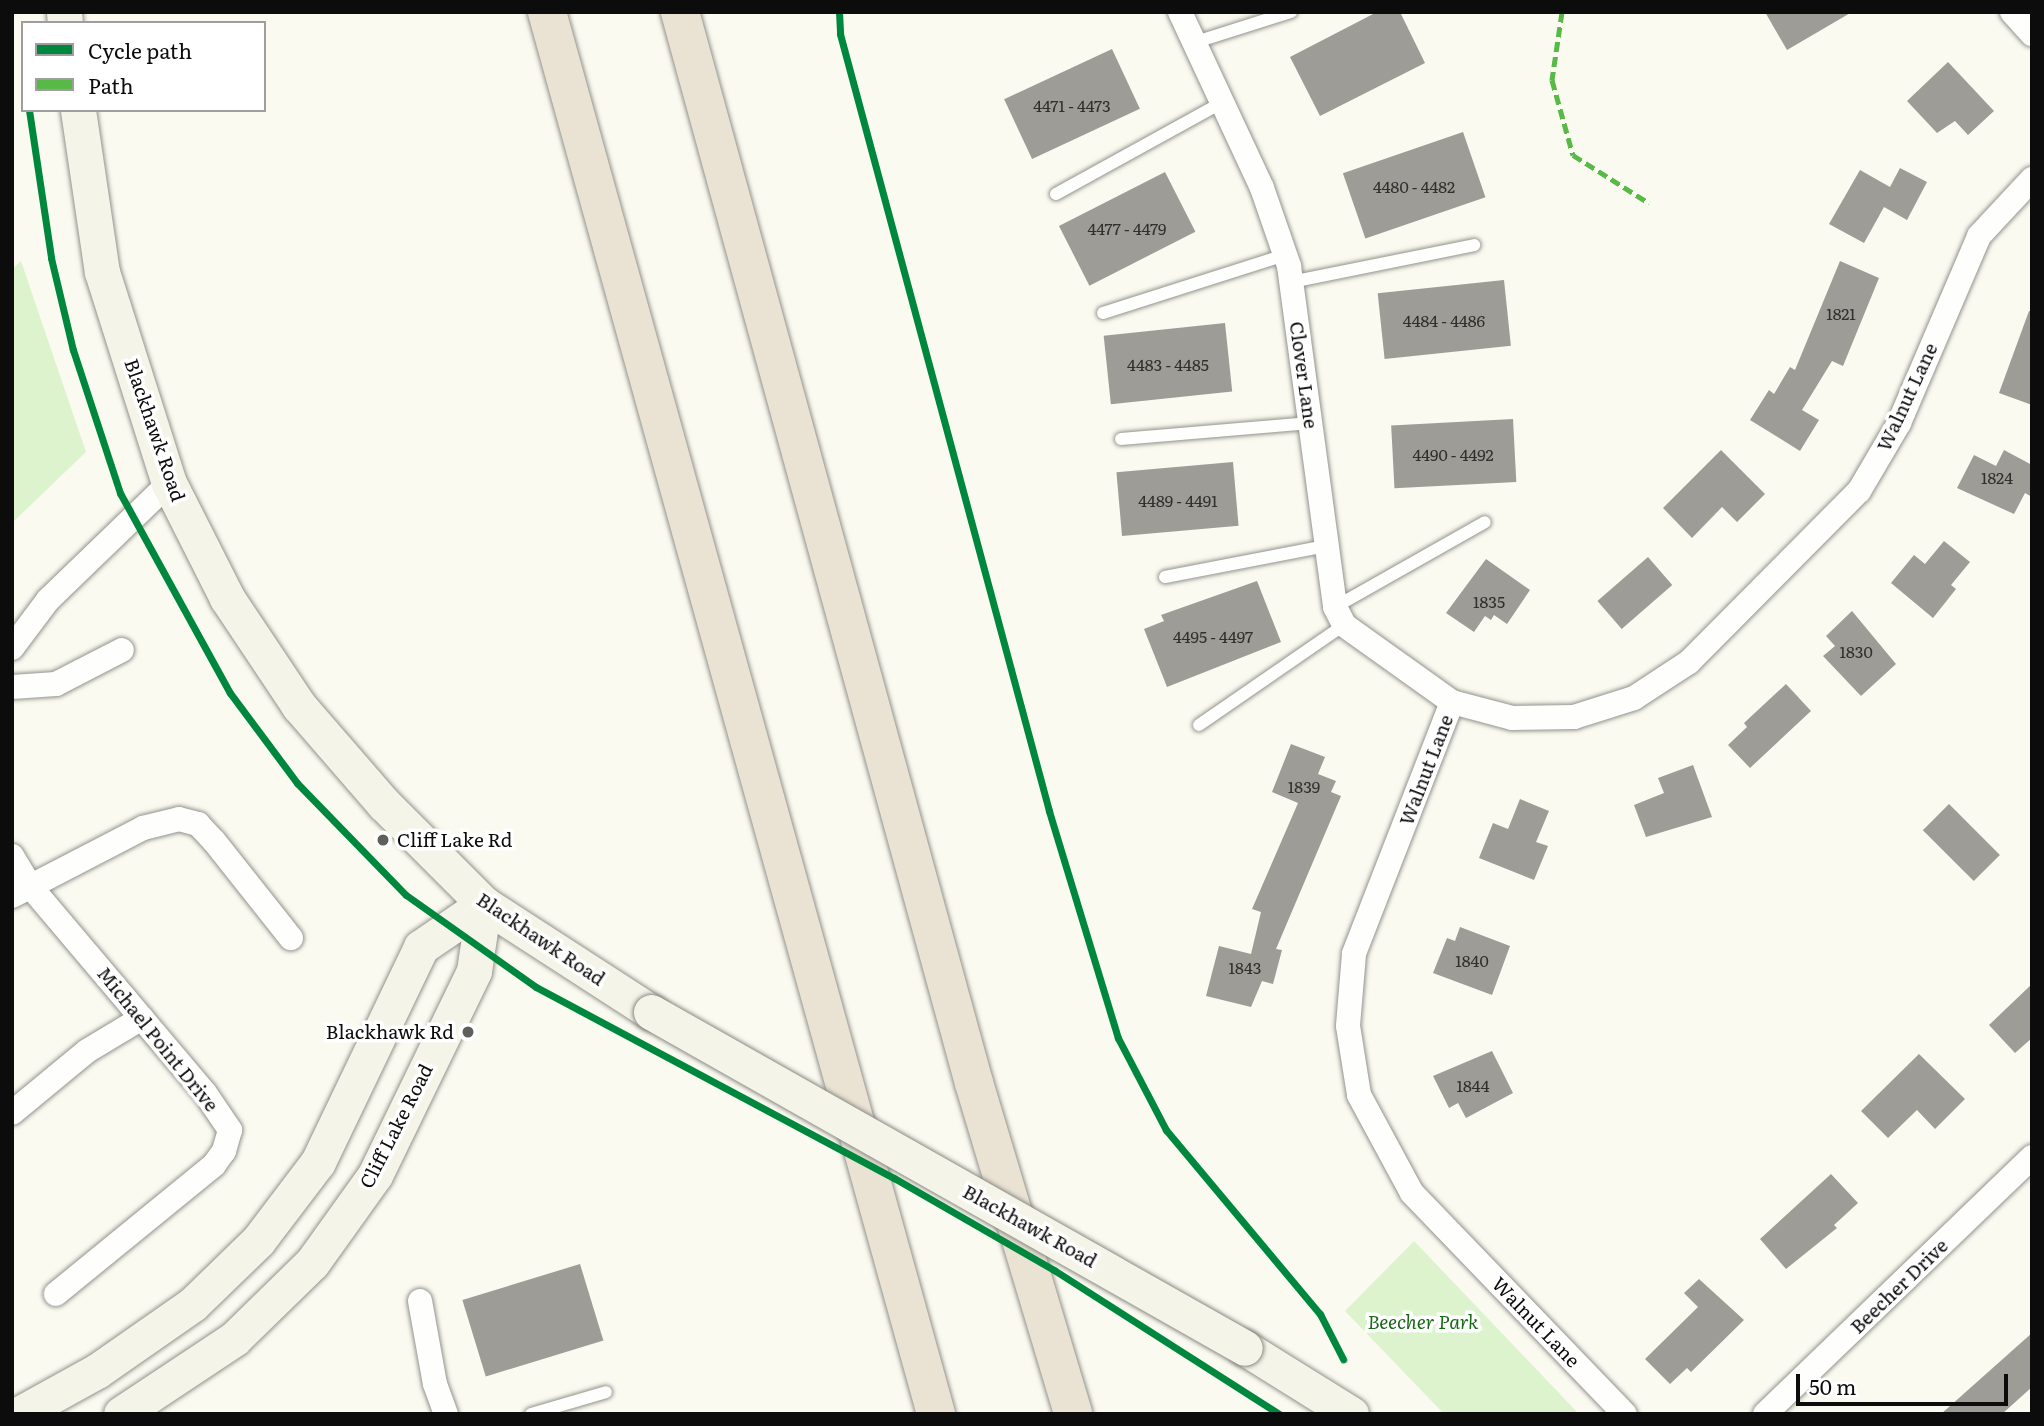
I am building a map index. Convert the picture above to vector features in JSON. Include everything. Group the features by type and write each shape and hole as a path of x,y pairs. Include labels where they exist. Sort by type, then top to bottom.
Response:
{"highway":[{"path":"547,12 936,1414"},
{"path":"680,12 974,1083 1045,1307 1073,1414"},
{"path":"1045,1307 1088,1414"}],"street":[{"name":"Clover Lane","path":"1180,12 1192,43 1262,188 1285,255 1291,282 1326,546 1339,616"},
{"path":"2012,12 2032,34"},
{"name":"Blackhawk Road","path":"78,112 103,272 169,483 227,598 299,706 384,804 484,904 651,1012 1245,1348 1351,1414"},
{"name":"Walnut Lane","path":"1625,1414 1412,1194 1359,1095 1348,1026 1354,954 1452,702 1512,718 1574,717 1634,698 1689,662 1859,491 1899,422 1979,236 2032,179"},
{"path":"12,648 48,600 169,483"},
{"path":"1339,616 1452,702"},
{"path":"12,687 56,684 122,650"},
{"path":"21,891 143,828 179,819 198,824 214,841 291,939"},
{"name":"Michael Point Drive","path":"12,856 21,891 142,1018 230,1130 224,1151 55,1294"},
{"path":"19,1414 97,1371 193,1304 258,1241 318,1162 421,947 484,904"},
{"name":"Cliff Lake Road","path":"121,1414 234,1339 312,1263 375,1175 474,971 484,904"},
{"path":"12,1113 87,1051 142,1018"},
{"name":"Beecher Drive","path":"1765,1414 2032,1157"},
{"path":"420,1301 435,1384 446,1414"}],"lane":[{"path":"1192,43 1291,12"},
{"path":"1056,194 1221,103"},
{"path":"1291,282 1474,245"},
{"path":"1102,313 1285,255"},
{"path":"1121,439 1310,423"},
{"path":"1199,725 1339,616 1485,522"},
{"path":"1165,577 1326,546"},
{"path":"531,1414 606,1392"}],"green space":[{"path":"21,261 86,452 12,523 12,269"},
{"name":"Beecher Park","path":"1414,1241 1579,1414 1444,1414 1345,1311"}],"building":[{"path":"1377,12 1400,12 1425,63 1320,116 1290,57"},
{"path":"1765,12 1852,12 1787,50"},
{"path":"1112,49 1140,109 1032,159 1004,99"},
{"path":"1948,62 1994,111 1968,135 1955,121 1937,133 1907,101"},
{"path":"1463,132 1485,197 1365,239 1343,173"},
{"path":"1900,168 1927,182 1907,220 1884,207 1864,243 1829,224 1860,170 1890,187"},
{"path":"1165,172 1195,232 1089,286 1059,226"},
{"path":"1840,261 1879,278 1843,366 1832,361 1802,410 1819,420 1800,451 1750,420 1769,390 1774,394 1790,367 1795,370"},
{"path":"1504,280 1511,346 1385,359 1378,293"},
{"path":"2029,311 2032,312 2032,405 1999,393"},
{"path":"1225,323 1232,392 1111,404 1104,336"},
{"path":"1513,419 1516,482 1394,488 1391,425"},
{"path":"1721,450 1765,494 1737,522 1722,507 1692,538 1663,508"},
{"path":"2004,450 2032,465 2032,497 2025,493 2014,514 1957,488 1974,455 1996,466"},
{"path":"1233,462 1239,526 1122,536 1116,472"},
{"path":"1944,541 1970,562 1951,585 1956,589 1933,618 1891,583 1914,555 1925,564"},
{"path":"1648,557 1672,585 1622,629 1597,601"},
{"path":"1486,559 1530,590 1507,624 1494,615 1491,620 1485,616 1474,632 1446,613"},
{"path":"1257,581 1281,642 1167,687 1144,629 1164,621 1161,615"},
{"path":"1852,611 1896,664 1861,696 1823,656 1835,646 1826,636"},
{"path":"1786,684 1811,711 1750,768 1728,745 1747,727 1744,723"},
{"path":"1291,744 1325,757 1318,774 1336,781 1331,792 1341,796 1276,949 1282,950 1273,984 1262,981 1251,1007 1206,996 1219,946 1251,954 1261,912 1252,909 1298,803 1272,792"},
{"path":"1693,765 1712,817 1646,837 1634,805 1664,793 1658,778"},
{"path":"1520,799 1549,811 1536,842 1548,846 1534,880 1479,858 1493,823 1508,829"},
{"path":"1949,804 2000,855 1974,881 1923,830"},
{"path":"1460,927 1510,946 1492,995 1433,973 1447,938 1455,941"},
{"path":"2032,984 2032,1038 2015,1053 1989,1025"},
{"path":"1492,1051 1513,1093 1466,1118 1458,1103 1449,1108 1433,1076"},
{"path":"1919,1054 1965,1099 1935,1129 1917,1110 1888,1138 1861,1111"},
{"path":"1831,1174 1858,1203 1834,1225 1837,1228 1786,1269 1760,1239"},
{"path":"580,1264 603,1341 486,1376 462,1300"},
{"path":"1699,1279 1744,1320 1691,1372 1687,1368 1670,1384 1645,1359 1698,1307 1684,1293"},
{"path":"2032,1333 2032,1387 2002,1414 1941,1414"}],"marked path":[{"path":"1562,12 1552,80 1573,155 1649,203"}],"cycle path":[{"path":"839,12 840,34 1049,811 1118,1038 1166,1130 1320,1314 1343,1359"},
{"path":"29,112 51,258 73,350 120,493 230,693 297,783 406,895 536,987 894,1178 1054,1270 1279,1414"}],"place":[{"name":"Cliff Lake Rd","path":"383,840"},
{"name":"Blackhawk Rd","path":"468,1032"}]}
